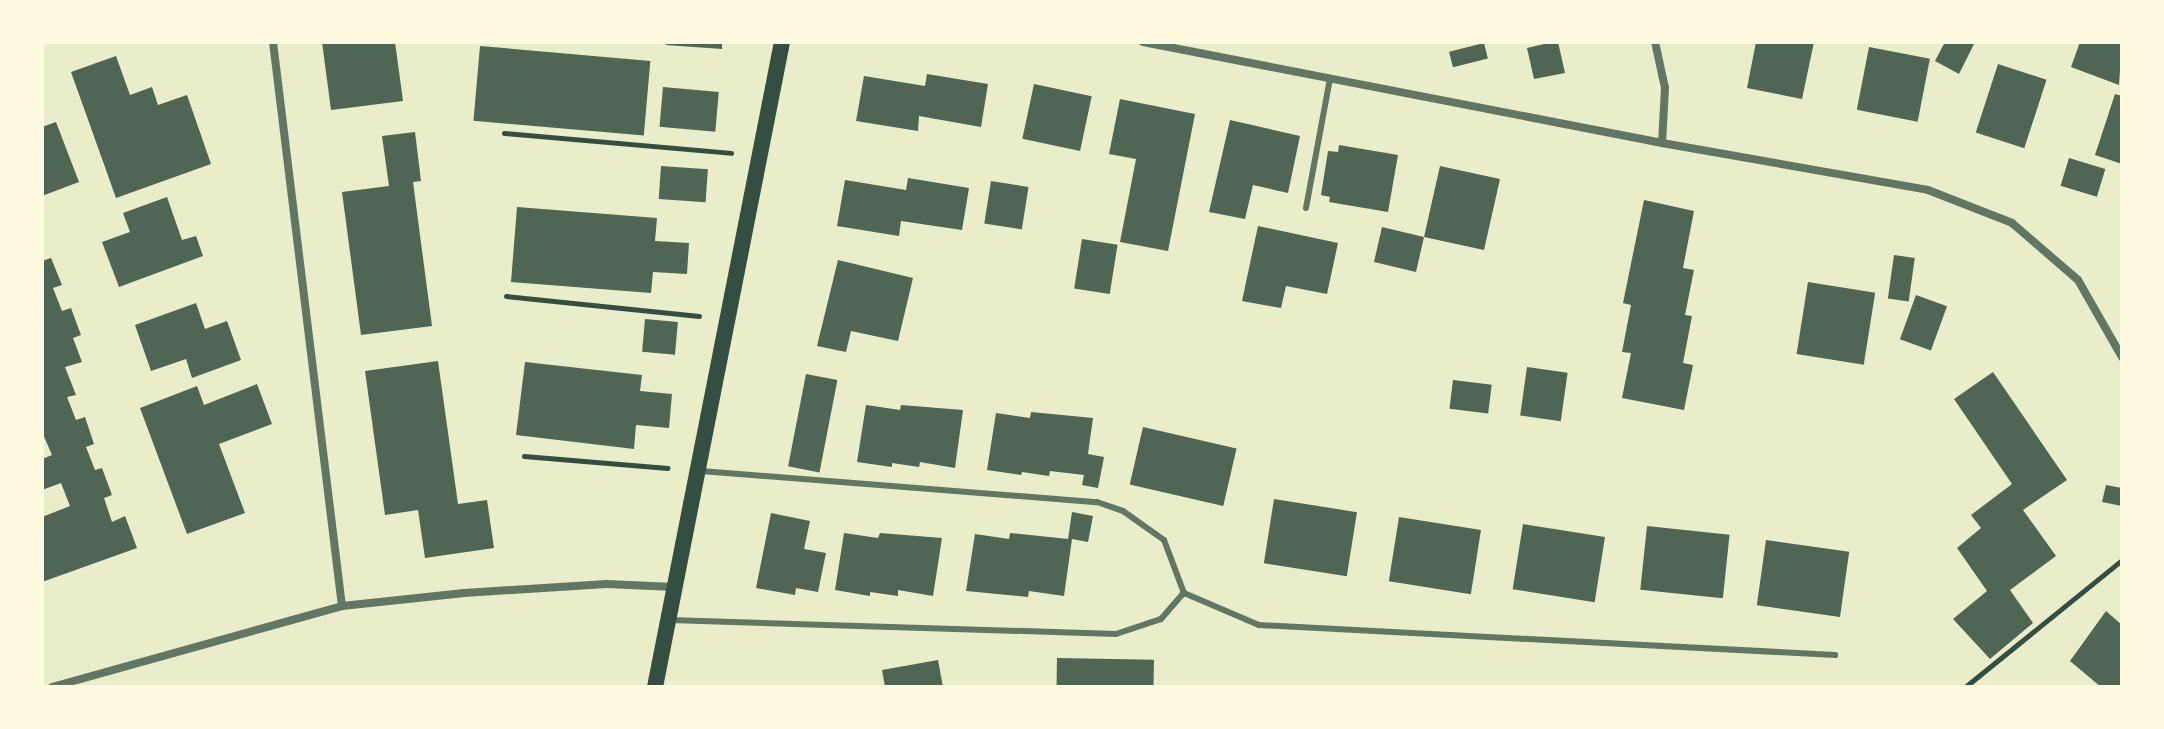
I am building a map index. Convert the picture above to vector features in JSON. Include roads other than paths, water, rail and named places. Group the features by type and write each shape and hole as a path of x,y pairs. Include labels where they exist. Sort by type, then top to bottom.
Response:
{"main road":[{"path":"655,687 782,42"}],"street":[{"path":"273,42 342,606"},
{"path":"1143,42 1662,143 1928,190 2012,223 2078,280 2122,357"},
{"path":"1655,42 1665,88 1662,143"},
{"path":"52,687 342,606 464,593 607,584 674,587"}],"lane":[{"path":"1306,208 1330,79"},
{"path":"697,471 1097,502 1123,511 1164,540 1184,593 1259,625 1835,655"},
{"path":"667,620 1116,634 1161,619 1184,593"}]}
